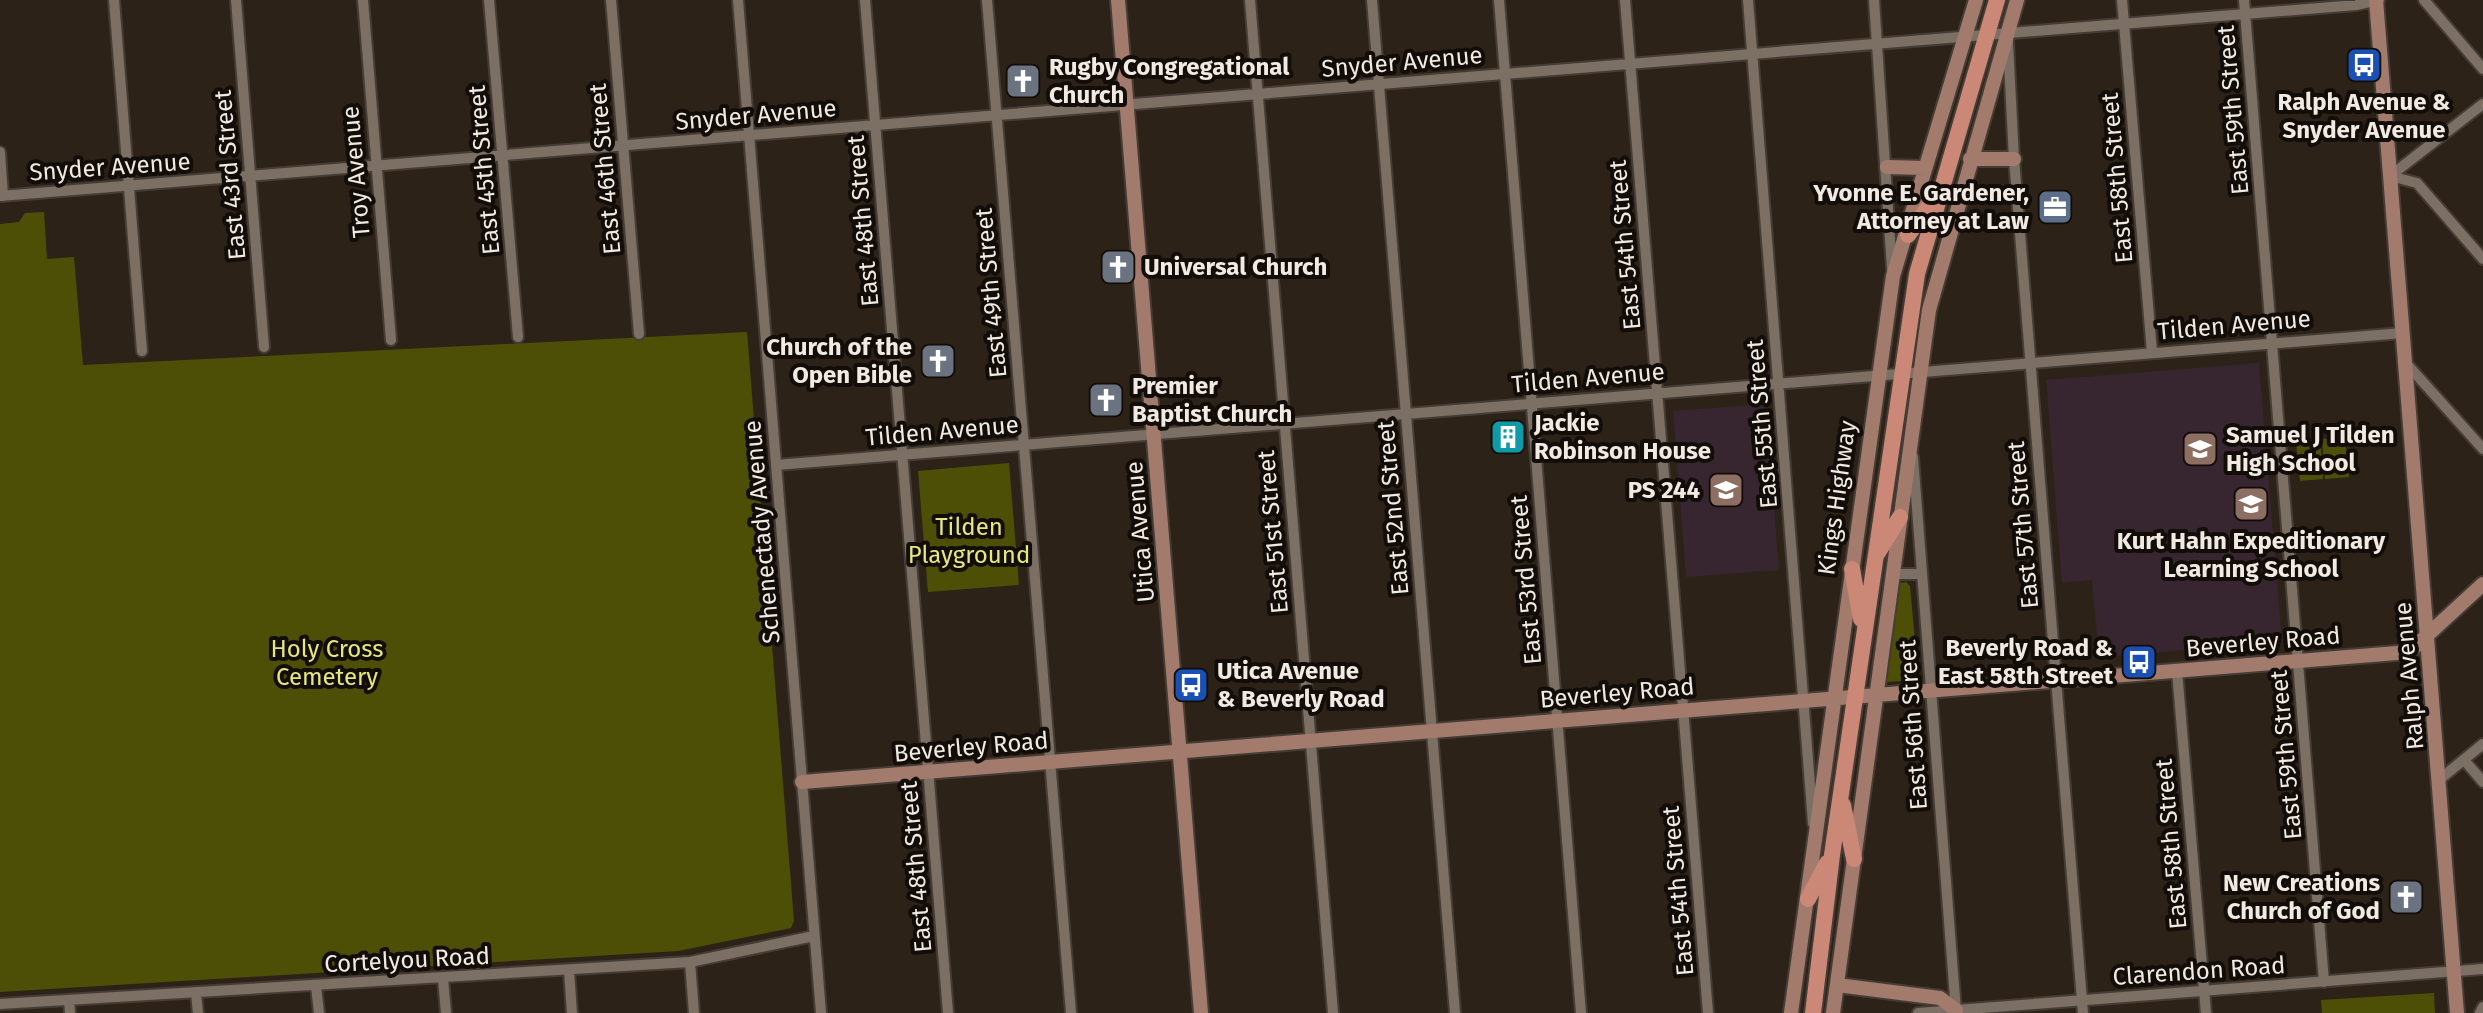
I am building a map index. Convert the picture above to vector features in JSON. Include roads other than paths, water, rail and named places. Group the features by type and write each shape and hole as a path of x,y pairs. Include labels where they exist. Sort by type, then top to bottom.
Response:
{"main road":[{"name":"Kings Highway","path":"1813,1013 1832,855 1900,373 1917,274 1997,0"},
{"path":"1908,235 1941,190"},
{"path":"1874,559 1900,517"},
{"path":"1852,569 1864,632"},
{"path":"1841,795 1854,859"},
{"path":"1808,899 1832,855"}],"street":[{"path":"114,0 142,351"},
{"name":"East 43rd Street","path":"236,0 264,347"},
{"name":"Troy Avenue","path":"363,0 391,340"},
{"name":"East 45th Street","path":"489,0 518,337"},
{"name":"East 46th Street","path":"611,0 639,334"},
{"name":"Schenectady Avenue","path":"738,0 821,1013"},
{"name":"East 48th Street","path":"865,0 948,1013"},
{"name":"East 49th Street","path":"987,0 1071,1013"},
{"name":"Utica Avenue","path":"1118,0 1201,1013"},
{"name":"East 51st Street","path":"1250,0 1333,1013"},
{"name":"East 52nd Street","path":"1372,0 1455,1013"},
{"name":"East 53rd Street","path":"1499,0 1581,1013"},
{"name":"East 54th Street","path":"1625,0 1708,1013"},
{"name":"East 55th Street","path":"1748,0 1814,845"},
{"path":"1874,0 1893,276"},
{"name":"Kings Highway","path":"1791,1013 1893,276 1908,235 1976,0"},
{"path":"1833,1013 1931,299 2017,0"},
{"name":"East 58th Street","path":"2122,0 2152,352"},
{"name":"East 59th Street","path":"2244,0 2324,982"},
{"name":"Snyder Avenue","path":"2,196 2356,5 2378,0"},
{"name":"Ralph Avenue","path":"2378,0 2457,1013"},
{"path":"2424,0 2483,69"},
{"name":"East 57th Street","path":"2007,33 2014,159 2083,1013"},
{"path":"2390,176 2483,104"},
{"path":"0,152 2,196"},
{"path":"1970,159 2014,159"},
{"path":"1887,167 1925,168"},
{"path":"2390,176 2417,183 2483,259"},
{"name":"Tilden Avenue","path":"776,465 2403,333"},
{"path":"2405,362 2483,449"},
{"name":"East 56th Street","path":"1912,434 1956,1012"},
{"path":"1893,574 1922,574"},
{"name":"Beverley Road","path":"802,782 2409,652 2483,584"},
{"name":"East 58th Street","path":"2177,671 2206,1013"},
{"path":"2440,779 2483,744"},
{"path":"2464,760 2483,782"},
{"name":"Cortelyou Road","path":"0,1004 690,962 814,936"},
{"path":"690,962 694,1013"},
{"name":"Clarendon Road","path":"1918,1013 2483,969"},
{"path":"569,971 572,1013"},
{"path":"443,978 446,1013"},
{"path":"1837,985 1940,998 1956,1012"},
{"path":"316,986 319,1013"},
{"path":"196,993 198,1013"},
{"path":"69,1000 70,1013"},
{"path":"2480,1013 2483,1007"}],"place":[{"name":"Ralph Avenue & Snyder Avenue","path":"2364,65"},
{"name":"Rugby Congregational Church","path":"1023,81"},
{"name":"Yvonne E. Gardener, Attorney at Law","path":"2055,207"},
{"name":"Universal Church","path":"1118,267"},
{"name":"Church of the Open Bible","path":"938,361"},
{"name":"Premier Baptist Church","path":"1106,400"},
{"name":"Jackie Robinson House","path":"1508,437"},
{"name":"Samuel J Tilden High School","path":"2200,449"},
{"name":"PS 244","path":"1726,490"},
{"name":"Kurt Hahn Expeditionary Learning School","path":"2251,504"},
{"name":"Beverly Road & East 58th Street","path":"2139,662"},
{"name":"Utica Avenue & Beverly Road","path":"1191,685"},
{"name":"New Creations Church of God","path":"2406,897"}],"park label":[{"name":"Tilden Playground","path":"969,541"},
{"name":"Holy Cross Cemetery","path":"327,663"}]}
